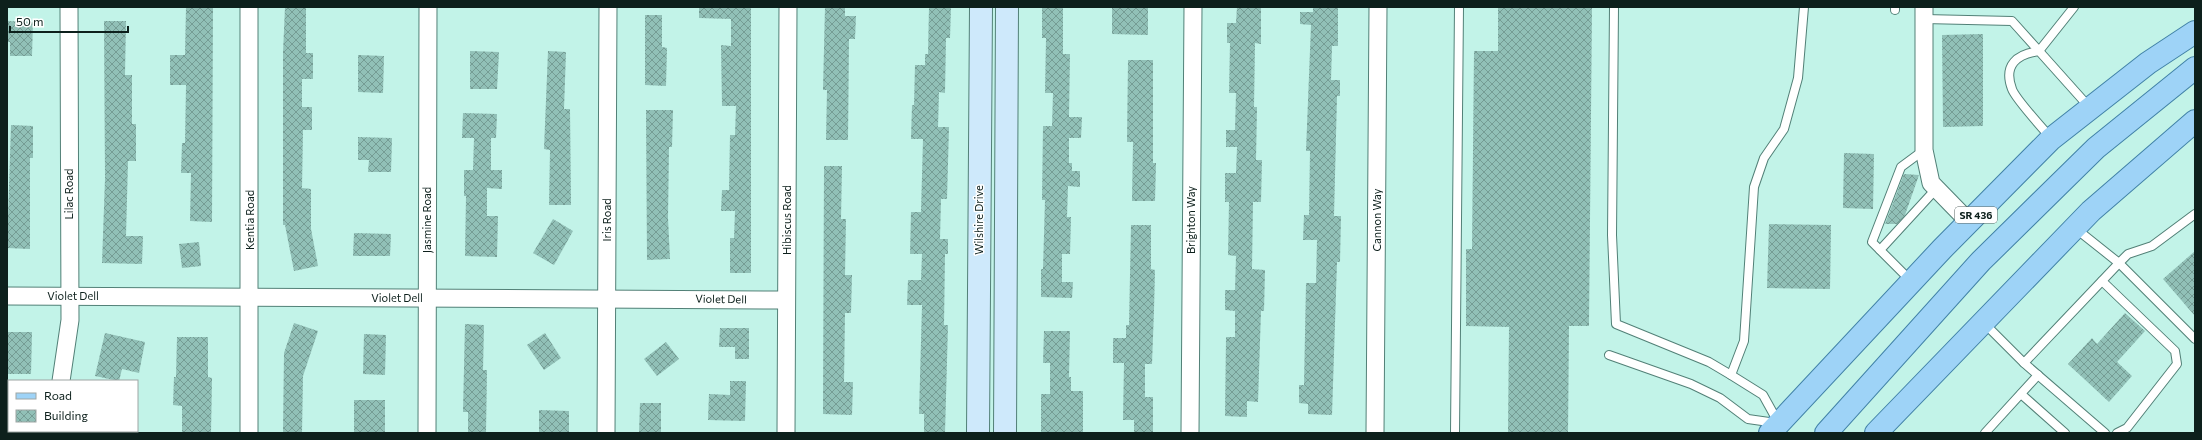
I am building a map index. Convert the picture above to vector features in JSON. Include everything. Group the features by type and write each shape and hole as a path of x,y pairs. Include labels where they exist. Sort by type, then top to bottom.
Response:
{"main road":[{"path":"2148,63 2195,19"},
{"name":"SR 436","path":"1779,430 1911,282 2051,139 2148,63 2195,32"},
{"path":"1826,433 1981,261 2096,148 2195,68"},
{"path":"1876,433 2091,211 2195,121"}],"street":[{"name":"Lilac Road","path":"61,380 70,320 69,7"},
{"name":"Kentia Road","path":"249,7 249,433"},
{"name":"Jasmine Road","path":"427,433 428,7"},
{"name":"Iris Road","path":"606,433 608,7"},
{"name":"Hibiscus Road","path":"786,433 788,7"},
{"name":"Wilshire Drive","path":"978,433 981,7"},
{"path":"1005,433 1007,7"},
{"name":"Brighton Way","path":"1190,433 1193,7"},
{"name":"Cannon Way","path":"1375,433 1378,7"},
{"path":"1924,13 1924,150 1931,183 1969,222"},
{"path":"980,61 1007,60"},
{"name":"Violet Dell","path":"7,296 250,298 607,297 786,300"},
{"path":"978,402 1005,400"}],"lane":[{"path":"1456,433 1459,7"},
{"path":"1614,7 1612,235 1616,324 1709,362 1763,395 1779,430"},
{"path":"1731,375 1744,341 1754,188 1764,158 1784,129 1798,78 1804,7"},
{"path":"2051,139 2012,90 2010,70 2013,62 2025,53 2039,51 2074,7"},
{"path":"1924,13 2012,21 2090,108"},
{"path":"1911,282 1872,242 1901,167 1924,150"},
{"path":"1880,250 1936,189"},
{"path":"2024,362 2128,254 2152,246 2195,214"},
{"path":"2074,228 2119,263 2195,338"},
{"path":"2102,282 2175,351 2177,364 2127,428 2117,433"},
{"path":"1983,323 2024,362 2105,433"},
{"path":"1609,355 1691,384 1720,398 1748,419 1779,430"},
{"path":"1985,433 2038,374"},
{"path":"2020,394 2065,433"}],"building":[{"path":"186,7 213,7 212,222 190,221 191,173 181,173 182,143 185,143 186,85 170,85 170,55 185,55"},
{"path":"285,7 306,7 306,53 313,53 313,79 302,79 302,107 312,107 312,130 303,130 302,188 311,189 311,229 318,266 294,271 285,225 283,225 283,53"},
{"path":"699,7 751,7 751,273 730,273 730,238 734,238 735,211 721,211 722,190 729,190 730,135 735,135 736,106 722,106 721,45 731,46 731,19 699,18"},
{"path":"825,7 845,7 845,16 856,16 855,39 849,39 848,140 826,140 827,90 823,90"},
{"path":"929,7 951,7 950,38 946,38 945,93 939,92 938,127 949,127 947,199 941,199 940,239 948,239 948,254 945,254 944,325 948,325 945,433 924,433 924,414 919,414 922,305 907,305 908,280 921,280 922,254 910,254 911,212 921,212 923,139 911,139 915,65 925,65 925,54 928,54"},
{"path":"1042,7 1063,7 1063,54 1070,54 1069,117 1082,117 1081,138 1069,138 1069,163 1072,163 1072,171 1080,171 1080,187 1068,186 1067,217 1071,217 1070,254 1062,254 1062,282 1073,282 1072,298 1041,297 1045,200 1042,200 1043,126 1052,126 1053,93 1045,93 1046,38 1042,38"},
{"path":"1112,7 1148,7 1148,35 1112,34"},
{"path":"1237,7 1261,7 1261,44 1255,43 1254,107 1257,107 1256,160 1262,160 1261,202 1253,202 1252,269 1265,270 1264,311 1261,311 1258,402 1247,401 1247,417 1225,416 1226,337 1235,337 1235,311 1225,310 1225,290 1235,290 1236,256 1228,255 1229,202 1225,202 1225,173 1236,173 1237,147 1226,147 1226,130 1235,130 1236,93 1229,93 1230,43 1227,43 1227,23 1236,23"},
{"path":"1313,7 1338,7 1338,46 1332,46 1331,80 1340,80 1340,96 1337,96 1334,216 1341,216 1340,262 1337,262 1332,415 1308,414 1308,404 1299,403 1299,385 1304,385 1306,283 1316,283 1317,240 1303,240 1304,215 1309,215 1310,151 1306,151 1311,25 1300,24 1300,12 1313,12"},
{"path":"1498,7 1592,7 1589,326 1569,326 1568,433 1508,433 1509,327 1466,326 1466,249 1472,249 1474,51 1498,51"},
{"path":"645,15 662,15 662,47 667,48 666,86 645,85"},
{"path":"7,21 33,22 32,56 10,56 10,42 7,42"},
{"path":"104,21 126,21 125,75 132,75 132,124 136,124 136,161 128,161 126,236 143,236 142,264 102,263 105,179"},
{"path":"1983,34 1983,126 1943,127 1942,35"},
{"path":"470,51 499,52 497,89 470,89"},
{"path":"548,51 566,52 564,109 570,109 571,205 549,205 550,150 544,149"},
{"path":"358,55 384,56 383,93 358,92"},
{"path":"1128,60 1153,60 1153,163 1156,163 1155,201 1132,201 1133,142 1127,142"},
{"path":"646,110 673,110 672,147 669,147 668,218 670,259 647,260"},
{"path":"463,113 497,114 496,138 491,138 491,170 502,170 502,189 487,188 487,216 498,216 497,257 465,256 466,196 464,196 464,170 473,170 474,138 462,138"},
{"path":"11,125 33,126 33,158 30,158 30,249 7,248"},
{"path":"358,137 392,138 391,172 368,172 369,160 358,160"},
{"path":"1844,153 1874,154 1873,209 1843,208"},
{"path":"824,166 842,166 841,219 846,219 845,275 852,275 851,313 845,313 844,382 853,382 852,415 823,414"},
{"path":"1904,174 1919,175 1905,215 1897,224 1885,224"},
{"path":"553,219 573,231 554,265 533,253"},
{"path":"1769,224 1831,225 1830,289 1767,288"},
{"path":"1131,225 1151,225 1151,269 1155,270 1154,310 1152,364 1145,364 1145,397 1153,397 1153,433 1134,433 1134,420 1123,420 1124,363 1113,363 1113,338 1126,338 1126,325 1129,325"},
{"path":"354,233 391,234 390,256 353,256"},
{"path":"199,242 201,266 182,268 179,244"},
{"path":"2195,251 2195,316 2163,279"},
{"path":"2125,313 2145,331 2117,362 2132,376 2109,402 2068,364 2092,338 2097,344"},
{"path":"294,323 318,331 303,376 302,433 283,433 284,353"},
{"path":"465,324 484,325 483,370 487,370 486,433 468,433 468,412 463,412"},
{"path":"720,328 749,328 749,359 735,359 735,347 719,347"},
{"path":"1044,331 1070,331 1069,377 1071,377 1071,391 1083,391 1083,433 1041,433 1041,394 1050,394 1050,363 1043,363"},
{"path":"7,332 32,332 31,374 7,374"},
{"path":"105,333 145,342 139,373 122,369 119,380 95,376"},
{"path":"545,333 561,358 544,370 527,345"},
{"path":"364,334 386,335 385,375 363,374"},
{"path":"177,337 208,337 208,377 212,378 211,433 182,433 182,406 173,405 174,377 176,377"},
{"path":"666,342 679,359 657,376 644,359"},
{"path":"730,381 746,381 745,421 708,420 709,394 730,395"},
{"path":"354,400 385,400 385,433 354,433"},
{"path":"640,403 661,403 661,433 639,433"},
{"path":"539,410 569,411 569,433 539,433"}]}
